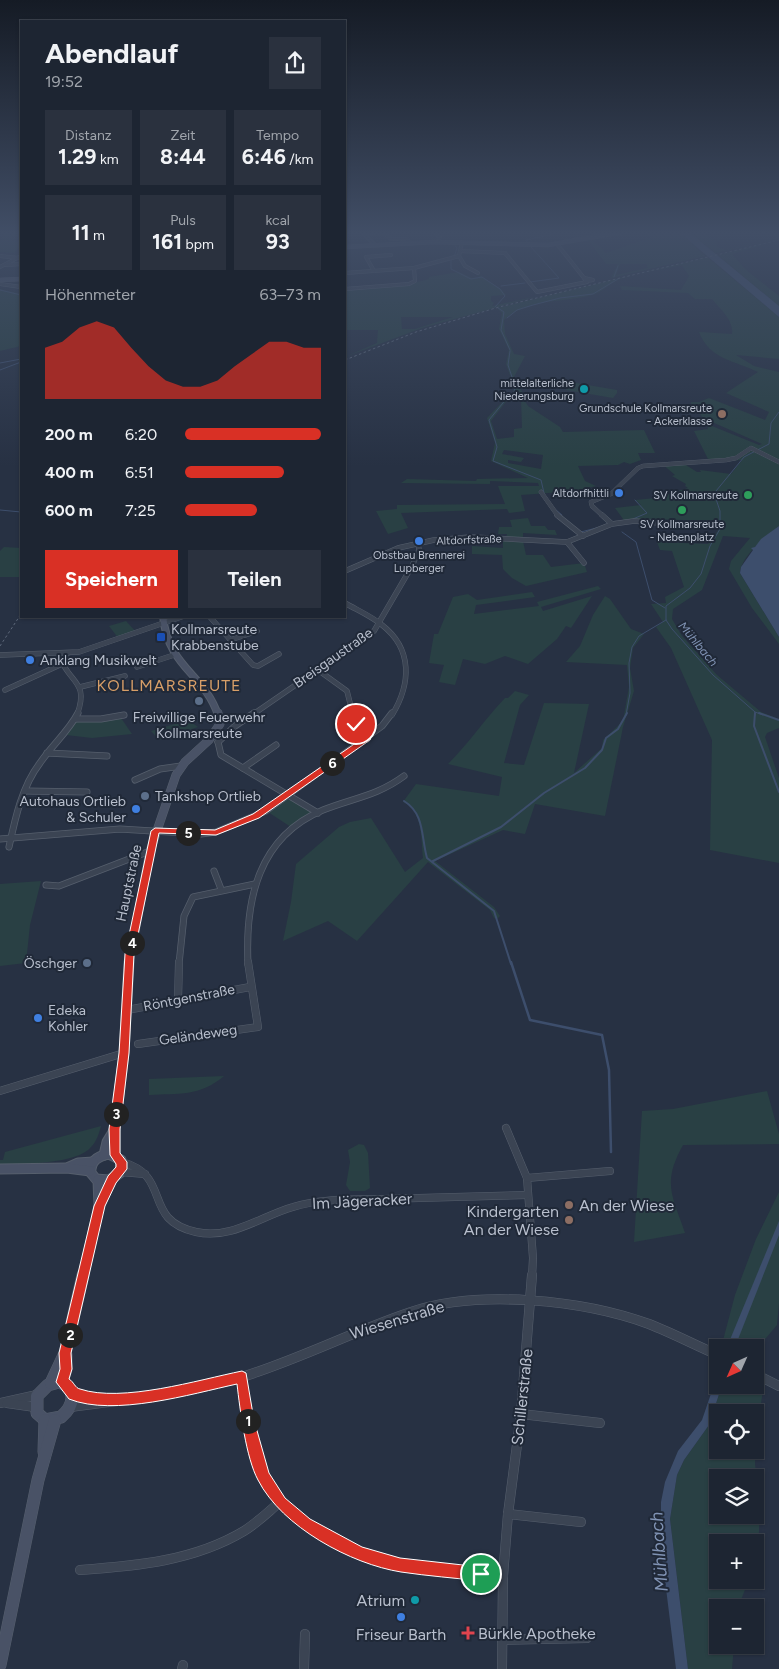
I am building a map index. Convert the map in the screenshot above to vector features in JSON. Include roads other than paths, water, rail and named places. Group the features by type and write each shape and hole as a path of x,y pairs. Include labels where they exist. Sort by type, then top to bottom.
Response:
{"main road":[{"path":"163,618 167,640 174,655 215,705 220,724"},
{"name":"Hauptstraße","path":"117,1167 114,1129 124,1053 130,954 150,851 170,788 181,766 209,740 220,724"},
{"name":"Hauptstraße","path":"104,1155 107,1142 114,1129"},
{"path":"0,1169 92,1167 104,1155 117,1167"},
{"path":"92,1167 98,1180 99,1206"},
{"path":"98,1180 117,1167"},
{"path":"57,1383 69,1386 74,1394 71,1407 65,1415 50,1420 39,1416 35,1407 38,1395 57,1383 66,1369 65,1353 99,1206 117,1167"},
{"path":"0,1665 44,1454 52,1434 50,1420"}],"street":[{"path":"612,524 592,506 591,502 611,494 639,468 655,464 726,460 736,458 752,449 779,462"},
{"path":"541,492 551,507 575,531 583,536"},
{"name":"Altdorfstraße","path":"346,571 398,548 418,543 471,537 568,542 612,524 637,521 660,523"},
{"path":"568,542 584,563"},
{"name":"Breisgaustraße","path":"218,742 235,726 364,640 380,623 412,566 419,550 418,543"},
{"path":"0,838 103,830 216,832 256,816 288,795 367,739 394,714 406,690 407,667 403,654 387,629 346,604"},
{"path":"0,655 67,654 164,625 180,618"},
{"path":"211,618 256,666 279,654"},
{"path":"230,640 257,630"},
{"path":"8,847 25,791 34,771 47,752 76,719 81,701 80,687 72,674 62,664 61,660 67,654"},
{"path":"137,667 174,655"},
{"path":"5,690 13,689 62,664"},
{"path":"318,670 347,692 356,724 367,739"},
{"path":"80,687 125,676"},
{"path":"76,719 101,719 124,715"},
{"path":"220,724 235,726"},
{"path":"209,740 218,742 221,754 318,813"},
{"path":"243,768 276,745"},
{"path":"47,752 73,756 107,756"},
{"path":"135,780 160,769 181,766"},
{"path":"250,987 246,931 247,907 264,862 278,843 318,813 364,798 388,787 404,776"},
{"path":"25,791 87,792"},
{"path":"46,886 59,886 150,851"},
{"path":"214,871 221,889"},
{"path":"178,1000 182,934 187,902 193,897 221,889 255,884"},
{"name":"Röntgenstraße","path":"127,1010 250,987"},
{"name":"Geländeweg","path":"138,1044 258,1026 250,987"},
{"path":"0,1091 124,1053"},
{"path":"506,1128 528,1178 610,1171"},
{"name":"Im Jägeracker","path":"117,1167 145,1174 152,1180 158,1204 166,1216 187,1230 199,1233 219,1234 238,1230 296,1205 316,1201 526,1195"},
{"name":"Schillerstraße","path":"502,1669 503,1576 508,1514 521,1414 531,1300 533,1258 526,1195 528,1178"},
{"name":"Wiesenstraße","path":"71,1407 86,1406 108,1400 166,1394 242,1377 333,1340 425,1308 465,1300 505,1298 531,1300 595,1310 648,1324 709,1351"},
{"path":"242,1377 247,1416 258,1466 280,1502 321,1534 360,1554 400,1565 503,1576"},
{"path":"764,1378 779,1386"},
{"name":"Wiesenstraße","path":"74,1394 108,1400"},
{"path":"3,1403 38,1395"},
{"path":"3,1403 35,1407"},
{"path":"521,1414 553,1416 600,1423"},
{"path":"80,1570 151,1564 199,1551 243,1531 280,1502"},
{"path":"508,1514 581,1522"},
{"path":"304,1669 305,1634"},
{"path":"502,1640 587,1638"}],"water":[{"path":"771,310 779,310 779,317"},
{"path":"779,526 779,637 740,573 741,567 753,550 751,548 755,547 761,539"},
{"path":"779,1221 779,1235 738,1339 730,1339"},
{"path":"711,1394 719,1394 716,1404 709,1404 709,1425 684,1460 677,1475 670,1519 688,1669 676,1669 661,1548 661,1502 665,1482 678,1451 702,1420"}],"waterway":[{"path":"501,310 504,312 501,330 510,350"},
{"path":"507,318 517,310"},
{"path":"510,351 508,365 515,386"},
{"path":"0,363 20,359"},
{"path":"0,370 20,362"},
{"path":"515,387 514,394 507,398 489,420 497,447 493,461 541,480 544,493"},
{"name":"Mühlbach","path":"666,620 666,606 690,588 701,574 710,546 720,529 720,511 715,496 716,491 744,457 769,444 771,423 779,412"},
{"path":"633,519 647,513 635,500"},
{"path":"555,509 562,515"},
{"path":"0,510 20,512"},
{"path":"581,532 600,527"},
{"path":"622,532 636,542 652,600 665,608"},
{"path":"626,715 630,693 629,663 632,647 639,636 666,620"},
{"name":"Mühlbach","path":"666,620 713,675 755,712"},
{"path":"755,712 763,715"},
{"name":"Mühlbach","path":"755,713 754,726 779,792"},
{"path":"759,713 779,720"},
{"path":"433,861 501,827 544,793 585,768 602,750 606,738 618,729 626,715"},
{"path":"404,801 411,806 419,819 427,858 494,911 511,964"},
{"path":"511,962 530,1020 602,1035 609,1070 611,1152"}],"railway":[{"path":"346,360 416,332 489,310"},
{"path":"0,646 20,616"}],"place":[{"name":"mittelalterliche Niederungsburg","path":"584,389"},
{"name":"Grundschule Kollmarsreute - Ackerklasse","path":"722,414"},
{"name":"Altdorfhittli","path":"619,493"},
{"name":"SV Kollmarsreute","path":"748,495"},
{"name":"SV Kollmarsreute - Nebenplatz","path":"682,510"},
{"name":"Obstbau Brennerei Lupberger","path":"419,541"},
{"name":"Kollmarsreute Krabbenstube","path":"161,637"},
{"name":"Anklang Musikwelt","path":"30,660"},
{"name":"Freiwillige Feuerwehr Kollmarsreute","path":"199,701"},
{"name":"Tankshop Ortlieb","path":"145,796"},
{"name":"Autohaus Ortlieb & Schuler","path":"136,809"},
{"name":"Öschger","path":"87,963"},
{"name":"Edeka Kohler","path":"38,1018"},
{"name":"An der Wiese","path":"569,1205"},
{"name":"Kindergarten An der Wiese","path":"569,1220"},
{"name":"Atrium","path":"415,1600"},
{"name":"Friseur Barth","path":"401,1617"},
{"name":"Bürkle Apotheke","path":"468,1633"}],"district":[{"name":"KOLLMARSREUTE","path":"169,685"}]}
